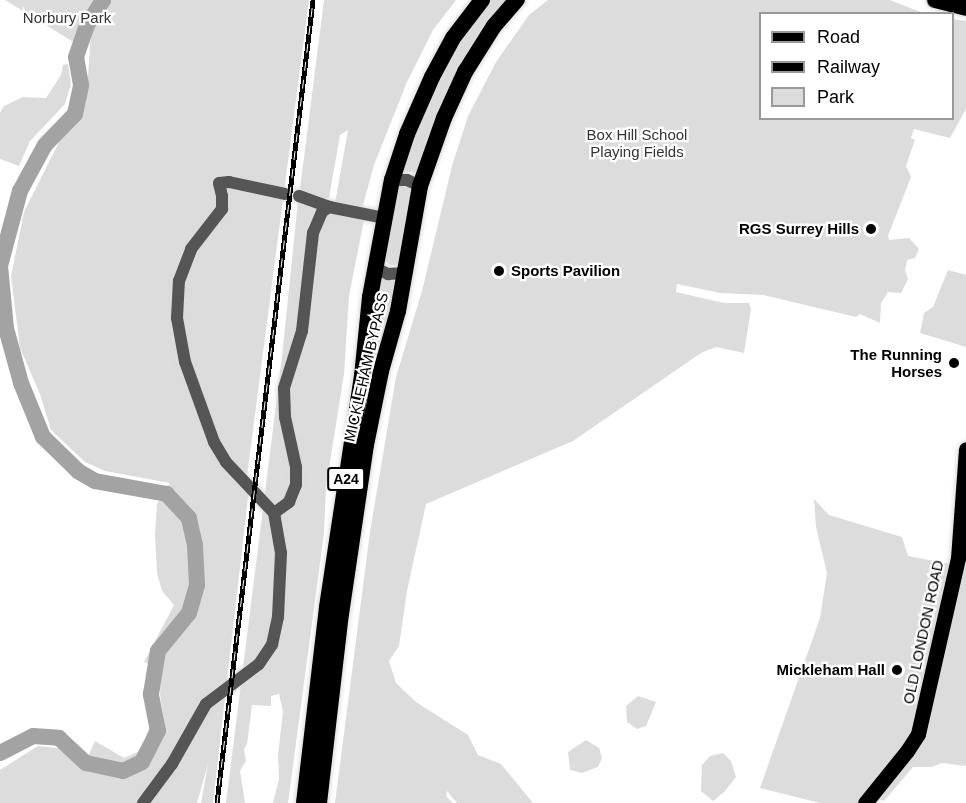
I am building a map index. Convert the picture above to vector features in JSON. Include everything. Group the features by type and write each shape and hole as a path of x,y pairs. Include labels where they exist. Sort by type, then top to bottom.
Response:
{"highway":[{"name":"MICKLEHAM BYPASS","path":"304,803 327,607 362,376 374,267 392,180 407,134 432,77 453,38 482,0"},
{"name":"MICKLEHAM BYPASS","path":"319,803 341,614 366,445 405,273 420,186 444,118 465,72 494,26 517,0"},
{"path":"935,0 966,8"}],"main road":[{"name":"OLD LONDON ROAD","path":"864,803 918,734 958,558 966,449"}],"street":[{"path":"392,180 407,180 420,186"},
{"path":"143,803 172,764 206,704 259,664 272,645 278,617 281,553 274,513 226,462 214,442 185,362 177,318 179,281 190,249 222,209 219,183 230,182 285,194"},
{"path":"299,196 329,207 384,218"},
{"path":"274,513 289,502 296,485 296,467 285,417 284,388 303,331 313,233 322,212 329,207"},
{"path":"374,267 388,274 405,273"}],"green space":[{"name":"Norbury Park","path":"5,0 96,0 75,43"},
{"path":"112,0 309,0 247,476 250,480 213,803 201,803 208,764 197,803 0,803 0,770 38,746 58,748 84,765 95,741 124,758 142,750 150,724 164,721 160,695 161,668 144,662 174,605 162,591 157,573 155,534 157,504 170,483 105,471 85,462 51,430 40,394 20,348 11,276 24,212 60,140 78,119 87,91 91,32"},
{"path":"324,0 456,0 433,30 407,82 374,165 362,209 335,203 348,130 340,135 329,198 324,199 300,189"},
{"path":"485,0 513,0 494,21 421,174 405,171 401,167 431,90"},
{"name":"Box Hill School Playing Fields","path":"548,0 890,0 920,12 759,12 759,120 954,120 954,19 966,21 966,109 950,138 914,129 911,138 915,140 906,166 911,177 888,236 889,240 909,238 919,249 915,258 907,260 905,270 908,279 901,293 888,292 881,303 880,323 860,314 856,317 763,295 720,293 677,284 676,292 724,303 749,303 751,309 744,353 716,347 701,353 573,441 426,504 407,591 399,646 389,661 396,683 416,702 468,735 478,755 501,764 533,803 457,803 447,791 446,796 453,803 335,803 370,532 396,377 422,291 452,166 468,116 496,62 529,15"},
{"path":"68,64 71,84 65,104 30,141 19,166 0,159 0,113 4,106 23,97 46,98 61,75 63,65"},
{"path":"401,185 410,187 413,191 400,258 397,265 390,265 383,259 396,191"},
{"path":"298,201 364,220 349,296 344,374 326,487 324,533 288,803 273,803 279,779 278,755 283,711 279,694 271,696 271,706 252,705 247,744 244,749 246,761 240,771 245,803 226,803 282,357"},
{"path":"948,270 966,275 966,347 920,333 924,313 933,307"},
{"path":"382,277 398,283 347,507 378,280"},
{"path":"814,499 829,515 902,537 908,556 950,564 913,731 859,803 820,803 760,788 820,618 827,573 816,527"},
{"path":"966,537 966,766 942,763 932,767 913,767 884,801 879,799 876,803 872,798 911,751"},
{"path":"638,696 656,702 646,726 637,729 627,722 626,706"},
{"path":"586,740 599,748 602,758 598,767 582,773 570,770 568,752"},
{"path":"723,753 731,761 736,777 713,801 701,791 702,765 710,756"}],"waterway":[{"path":"0,753 33,736 59,738 86,763 123,771 142,762 158,731 151,694 158,651 189,613 197,585 195,545 189,518 167,494 95,481 78,471 43,437 21,383 6,328 0,266 20,191 45,145 75,114 81,85 76,57 87,25 103,0"}],"railway":[{"path":"217,803 313,0"}],"place":[{"name":"RGS Surrey Hills","path":"871,229"},
{"name":"Sports Pavilion","path":"499,271"},
{"name":"The Running Horses","path":"954,363"},
{"name":"Mickleham Hall","path":"897,670"}]}
